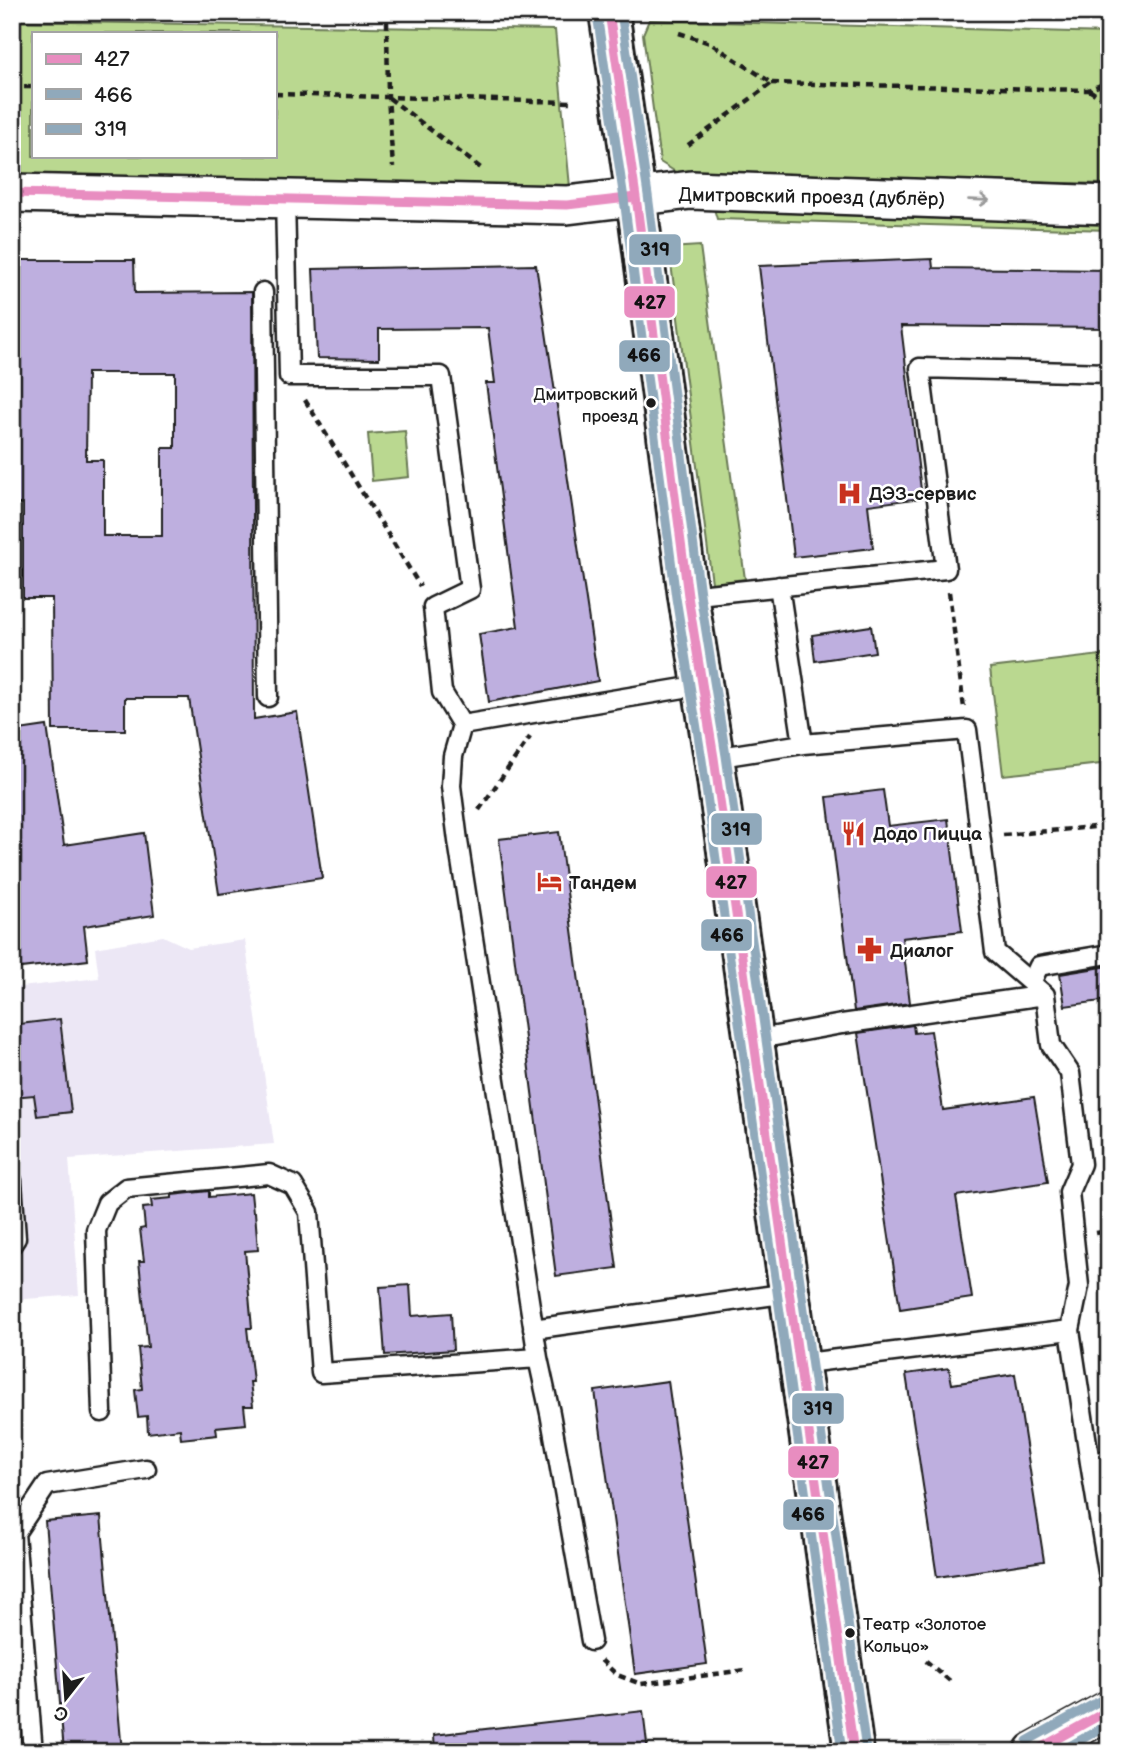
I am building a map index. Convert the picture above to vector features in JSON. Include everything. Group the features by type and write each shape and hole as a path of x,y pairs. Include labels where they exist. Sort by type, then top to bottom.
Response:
{"main road":[{"path":"609,12 688,596 714,758 855,1752"}],"street":[{"name":"Дмитровский проезд (дублёр)","path":"12,193 567,205 691,190 1109,205"},
{"path":"1032,1752 1109,1710"}],"lane":[{"path":"285,198 289,376 441,376 470,589 433,607 442,692 463,725"},
{"path":"263,292 268,697"},
{"path":"688,596 946,569 920,368 1109,373"},
{"path":"779,586 803,744"},
{"path":"463,725 702,685"},
{"path":"463,725 453,756 451,786 458,841 533,1329 590,1641"},
{"path":"714,758 803,744 967,730 995,952 1045,995 1051,1045 1070,1073 1081,1164 1069,1192 1079,1286 1070,1330 1109,1578"},
{"path":"1031,983 1039,966 1109,954"},
{"path":"753,1040 842,1024 1045,995"},
{"path":"102,1412 96,1230 107,1203 126,1188 269,1174 292,1185 309,1212 321,1373 538,1358"},
{"path":"12,1181 16,1238 12,1244"},
{"path":"533,1329 789,1293"},
{"path":"798,1364 1070,1330"},
{"path":"1090,1463 1109,1460"},
{"path":"33,1752 14,1533 47,1485 146,1469"}],"path":[{"path":"15,87 18,16"},
{"path":"387,21 393,176"},
{"path":"679,33 710,43 772,83 1088,90 1109,82"},
{"path":"688,145 772,83"},
{"path":"1088,90 1109,103"},
{"path":"276,94 571,102"},
{"path":"388,97 490,176"},
{"path":"289,376 433,607"},
{"path":"946,569 967,730"},
{"path":"458,841 548,710"},
{"path":"981,837 1094,827 1109,829"},
{"path":"590,1641 601,1661 617,1675 641,1684 746,1670"},
{"path":"926,1661 950,1681"}],"shaded area":[{"path":"163,936 189,948 245,940 274,1144 69,1159 79,1295 12,1300 12,988 99,978 95,948"}],"green space":[{"path":"649,20 1109,33 1109,184 679,174 660,162 643,34"},
{"path":"12,21 555,30 570,187 12,176"},
{"path":"712,202 1109,215 1109,230 717,219"},
{"path":"700,246 745,579 712,583 669,248"},
{"path":"405,431 409,477 372,481 368,434"},
{"path":"1109,654 1109,763 1003,775 990,668"}],"building":[{"path":"932,259 933,268 1109,270 1109,328 901,326 922,498 868,505 873,548 794,557 759,266"},
{"path":"12,260 134,260 135,293 252,292 254,719 297,712 322,878 219,894 189,698 125,698 125,730 53,730 52,598 23,598 23,504 12,504","holes":["87,373 175,373 175,448 162,448 162,536 103,536 103,460 86,460"]},
{"path":"536,265 598,681 489,702 479,634 518,627 486,383 495,383 488,328 379,329 379,359 317,358 313,269"},
{"path":"871,626 875,652 815,661 812,635"},
{"path":"47,726 64,845 144,833 154,915 84,926 88,960 12,969 12,731"},
{"path":"883,790 888,826 948,819 962,931 902,938 910,1003 854,1011 827,797"},
{"path":"559,832 617,1268 556,1276 499,839"},
{"path":"1109,966 1109,1000 1065,1006 1060,974"},
{"path":"60,1019 71,1112 37,1116 34,1095 12,1097 12,1025"},
{"path":"913,1025 914,1033 931,1031 943,1110 1034,1097 1048,1182 956,1196 972,1298 900,1309 858,1033"},
{"path":"209,1191 209,1197 251,1193 255,1212 258,1250 245,1251 252,1328 247,1328 253,1406 244,1406 246,1424 216,1427 217,1435 181,1439 180,1429 148,1433 147,1416 138,1417 135,1390 142,1389 138,1348 148,1347 139,1261 144,1261 140,1229 145,1228 143,1208 152,1207 151,1200"},
{"path":"410,1285 412,1316 451,1313 453,1350 385,1355 380,1287"},
{"path":"949,1368 952,1384 1015,1374 1044,1561 937,1577 906,1374"},
{"path":"668,1381 707,1664 635,1674 595,1391"},
{"path":"101,1516 122,1752 64,1752 45,1521"},
{"path":"643,1711 648,1752 435,1752 434,1735"}],"transit line":[{"name":"427","path":"609,12 688,596 714,758 854,1752"},
{"name":"319","path":"621,12 648,195 700,594 726,756 866,1750"},
{"name":"466","path":"597,14 676,598 702,760 842,1752"},
{"name":"427","path":"12,193 567,205 636,197"},
{"name":"319","path":"1027,1741 1103,1699"},
{"name":"427","path":"1033,1752 1109,1710"},
{"name":"466","path":"1059,1752 1109,1724"}],"place":[{"name":"Дмитровский проезд","path":"651,403"},
{"name":"ДЭЗ-сервис","path":"849,493"},
{"name":"Додо Пицца","path":"853,833"},
{"name":"Тандем","path":"549,882"},
{"name":"Диалог","path":"870,950"},
{"name":"Театр «Золотое Кольцо»","path":"850,1633"}]}
